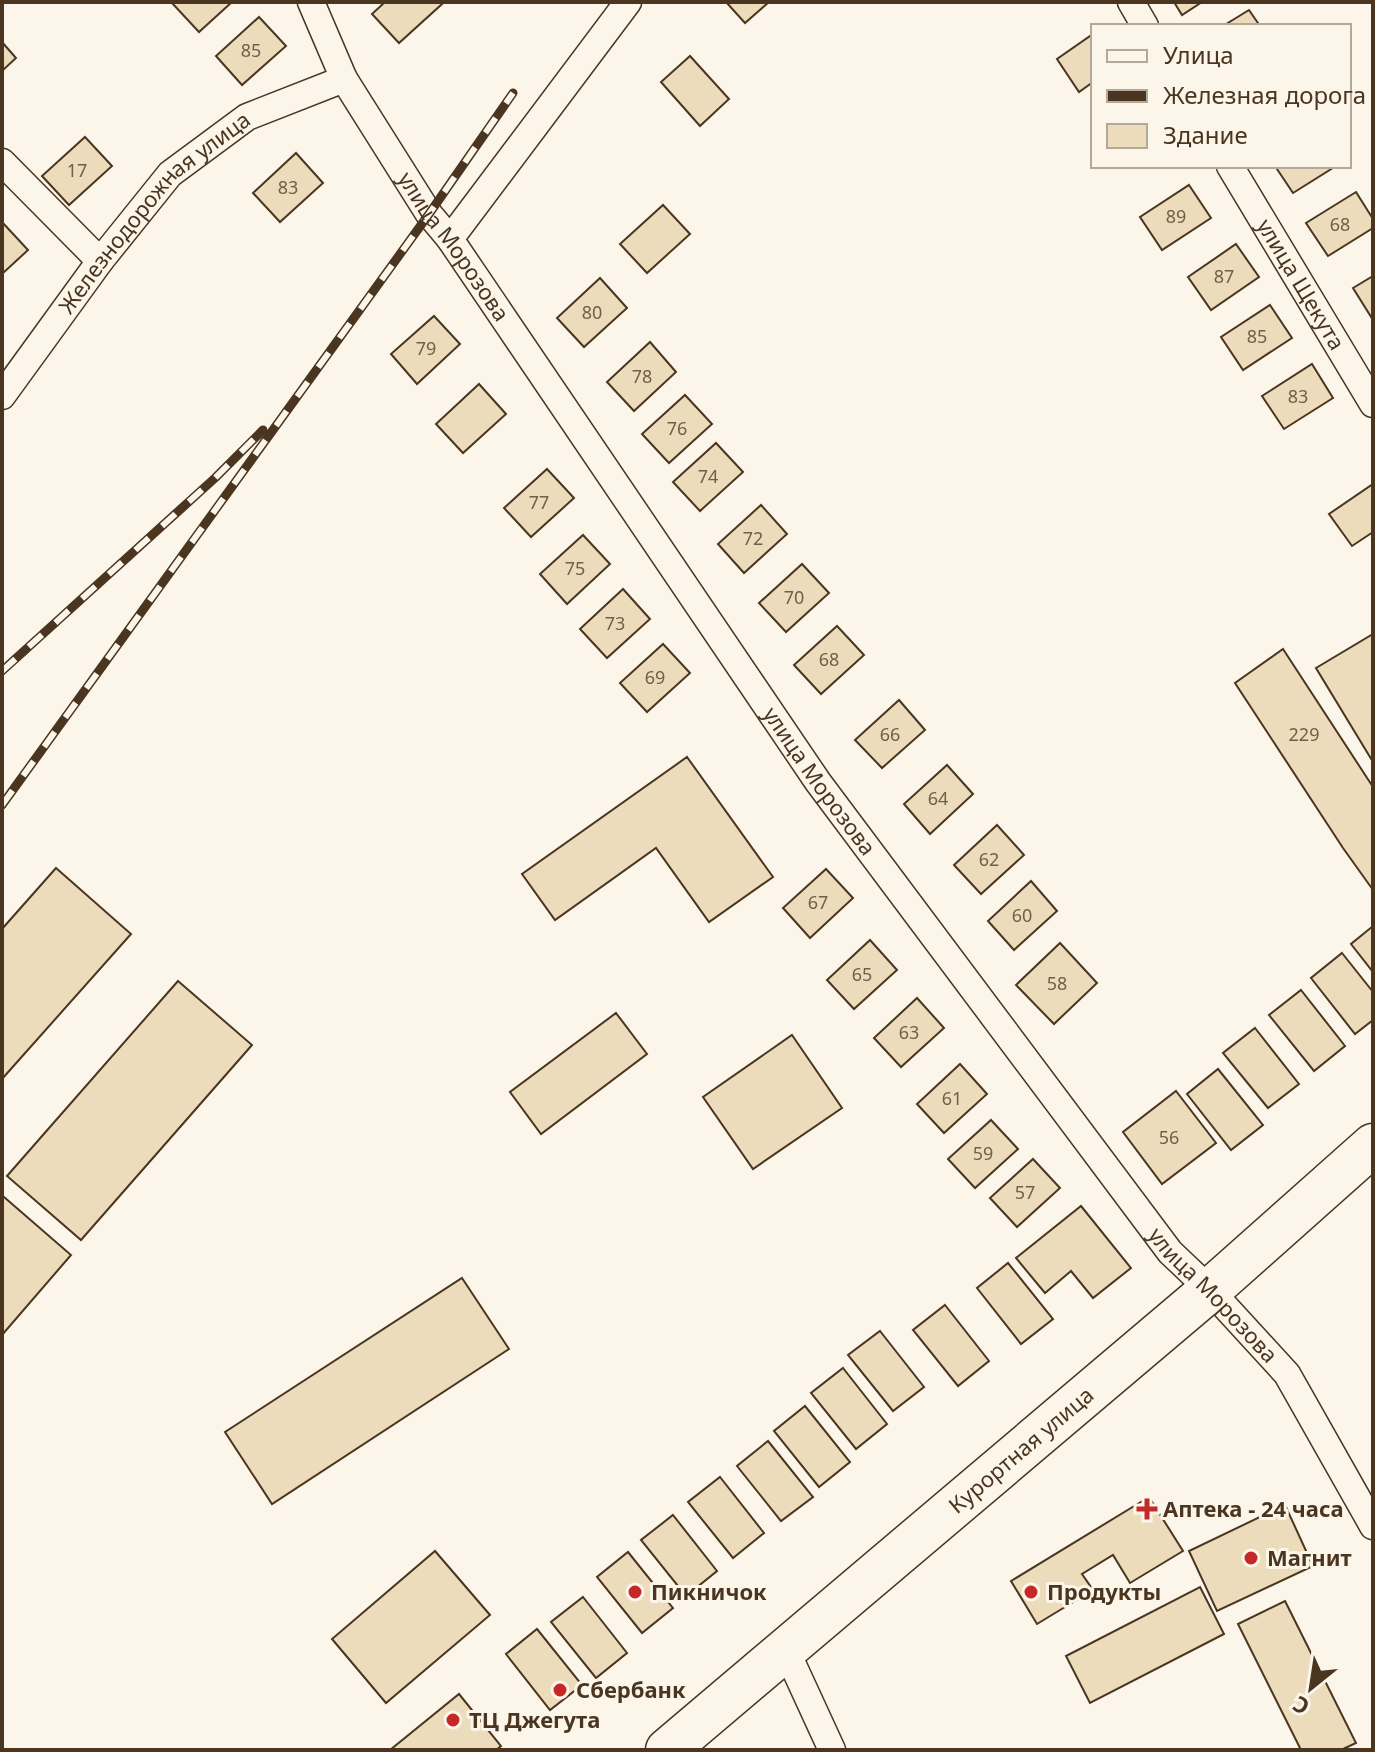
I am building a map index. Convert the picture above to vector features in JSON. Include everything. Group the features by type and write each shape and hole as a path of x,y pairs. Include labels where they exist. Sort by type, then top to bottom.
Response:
{"main road":[{"name":"Курортная улица","path":"667,1750 1210,1290 1373,1145"}],"street":[{"name":"улица Морозова","path":"311,2 344,79 429,214 450,239 818,782 1170,1252 1210,1290 1287,1374 1373,1526"},
{"path":"450,239 628,2"},
{"path":"1131,2 1144,24"},
{"name":"Железнодорожная улица","path":"2,396 100,261 170,174 247,117 344,79"},
{"path":"2,162 100,261"},
{"name":"улица Щекута","path":"1231,168 1373,404"},
{"path":"786,1650 832,1750"}],"building":[{"path":"173,2 232,2 199,32"},
{"path":"385,2 442,4 399,43 372,14"},
{"path":"726,2 769,2 745,23"},
{"path":"1174,2 1202,2 1182,15"},
{"path":"1249,10 1259,24 1226,24"},
{"path":"259,17 286,46 242,85 216,56"},
{"path":"1091,35 1091,83 1079,92 1057,59"},
{"path":"2,42 16,58 2,71"},
{"path":"690,56 729,99 700,126 661,82"},
{"path":"85,137 112,166 69,205 42,176"},
{"path":"296,153 323,183 280,222 253,193"},
{"path":"1276,168 1333,168 1293,193"},
{"path":"1189,185 1211,218 1162,250 1140,217"},
{"path":"1356,192 1373,219 1373,228 1328,256 1306,223"},
{"path":"663,205 690,234 647,273 620,244"},
{"path":"2,222 28,250 2,274"},
{"path":"1236,244 1259,277 1211,310 1188,277"},
{"path":"1373,276 1373,320 1353,288"},
{"path":"600,278 627,308 584,347 557,318"},
{"path":"1270,305 1292,338 1243,370 1221,337"},
{"path":"434,316 460,344 417,384 391,354"},
{"path":"650,342 676,372 634,411 607,382"},
{"path":"1312,364 1333,398 1284,429 1262,396"},
{"path":"479,384 506,414 463,453 436,424"},
{"path":"685,395 712,424 669,463 642,434"},
{"path":"716,443 743,472 700,511 673,482"},
{"path":"547,469 574,498 531,537 504,508"},
{"path":"1373,484 1373,532 1352,546 1329,514"},
{"path":"761,505 787,534 744,573 718,544"},
{"path":"583,535 610,564 567,604 540,574"},
{"path":"802,564 829,593 786,632 759,603"},
{"path":"623,589 650,619 607,658 580,629"},
{"path":"837,626 864,655 821,694 794,665"},
{"path":"1373,634 1373,762 1316,668"},
{"path":"663,644 690,673 647,712 620,683"},
{"path":"1283,649 1373,787 1373,890 1235,683"},
{"path":"899,700 925,730 882,768 855,740"},
{"path":"687,757 773,877 709,922 656,848 555,920 522,874"},
{"path":"947,765 973,794 930,834 904,804"},
{"path":"997,825 1024,855 981,894 954,865"},
{"path":"56,868 131,934 2,1079 2,929"},
{"path":"826,869 853,898 810,938 783,908"},
{"path":"1031,881 1057,911 1014,950 988,921"},
{"path":"1373,926 1373,972 1351,944"},
{"path":"870,940 897,970 854,1009 827,980"},
{"path":"1060,943 1097,983 1054,1024 1016,985"},
{"path":"1342,953 1373,992 1373,1020 1355,1034 1311,978"},
{"path":"178,981 252,1045 81,1240 7,1176"},
{"path":"1301,990 1345,1046 1314,1071 1269,1015"},
{"path":"917,998 944,1028 901,1067 874,1038"},
{"path":"616,1013 647,1054 541,1134 510,1092"},
{"path":"1255,1028 1299,1084 1268,1108 1223,1053"},
{"path":"792,1035 842,1108 753,1169 703,1097"},
{"path":"960,1064 987,1094 944,1133 917,1104"},
{"path":"1218,1069 1263,1125 1231,1150 1187,1094"},
{"path":"1176,1091 1216,1143 1162,1184 1123,1132"},
{"path":"991,1120 1018,1149 975,1188 948,1159"},
{"path":"1033,1159 1060,1188 1017,1227 990,1198"},
{"path":"4,1197 71,1255 2,1335 2,1199"},
{"path":"1081,1206 1131,1268 1093,1298 1071,1271 1045,1293 1016,1258"},
{"path":"1008,1263 1053,1319 1021,1344 977,1288"},
{"path":"462,1278 509,1349 272,1504 225,1432"},
{"path":"945,1305 989,1361 958,1386 913,1330"},
{"path":"880,1331 924,1387 893,1411 848,1355"},
{"path":"843,1368 887,1424 856,1449 811,1393"},
{"path":"805,1406 850,1462 819,1487 774,1431"},
{"path":"768,1441 813,1497 781,1521 737,1466"},
{"path":"720,1477 764,1533 733,1558 688,1502"},
{"path":"1149,1497 1183,1551 1130,1583 1113,1555 1082,1574 1093,1590 1037,1624 1011,1581"},
{"name":"Магнит","path":"1285,1505 1313,1566 1217,1611 1189,1551"},
{"path":"673,1515 717,1571 686,1596 641,1540"},
{"path":"435,1551 490,1615 386,1703 332,1639"},
{"name":"Пикничок","path":"628,1552 673,1608 642,1633 597,1577"},
{"path":"1200,1587 1224,1634 1090,1703 1066,1656"},
{"path":"583,1597 627,1653 596,1678 551,1622"},
{"path":"1285,1601 1356,1743 1341,1750 1301,1750 1238,1624"},
{"path":"537,1629 582,1685 550,1710 506,1654"},
{"name":"ТЦ Джегута","path":"459,1694 501,1746 496,1750 390,1750"}],"railway":[{"path":"2,805 513,93"},
{"path":"2,671 215,478 263,430"}],"place":[{"name":"Аптека - 24 часа","path":"1147,1509"},
{"name":"Магнит","path":"1251,1558"},
{"name":"Пикничок","path":"635,1592"},
{"name":"Продукты","path":"1031,1592"},
{"name":"Сбербанк","path":"560,1690"},
{"name":"ТЦ Джегута","path":"453,1720"}]}
